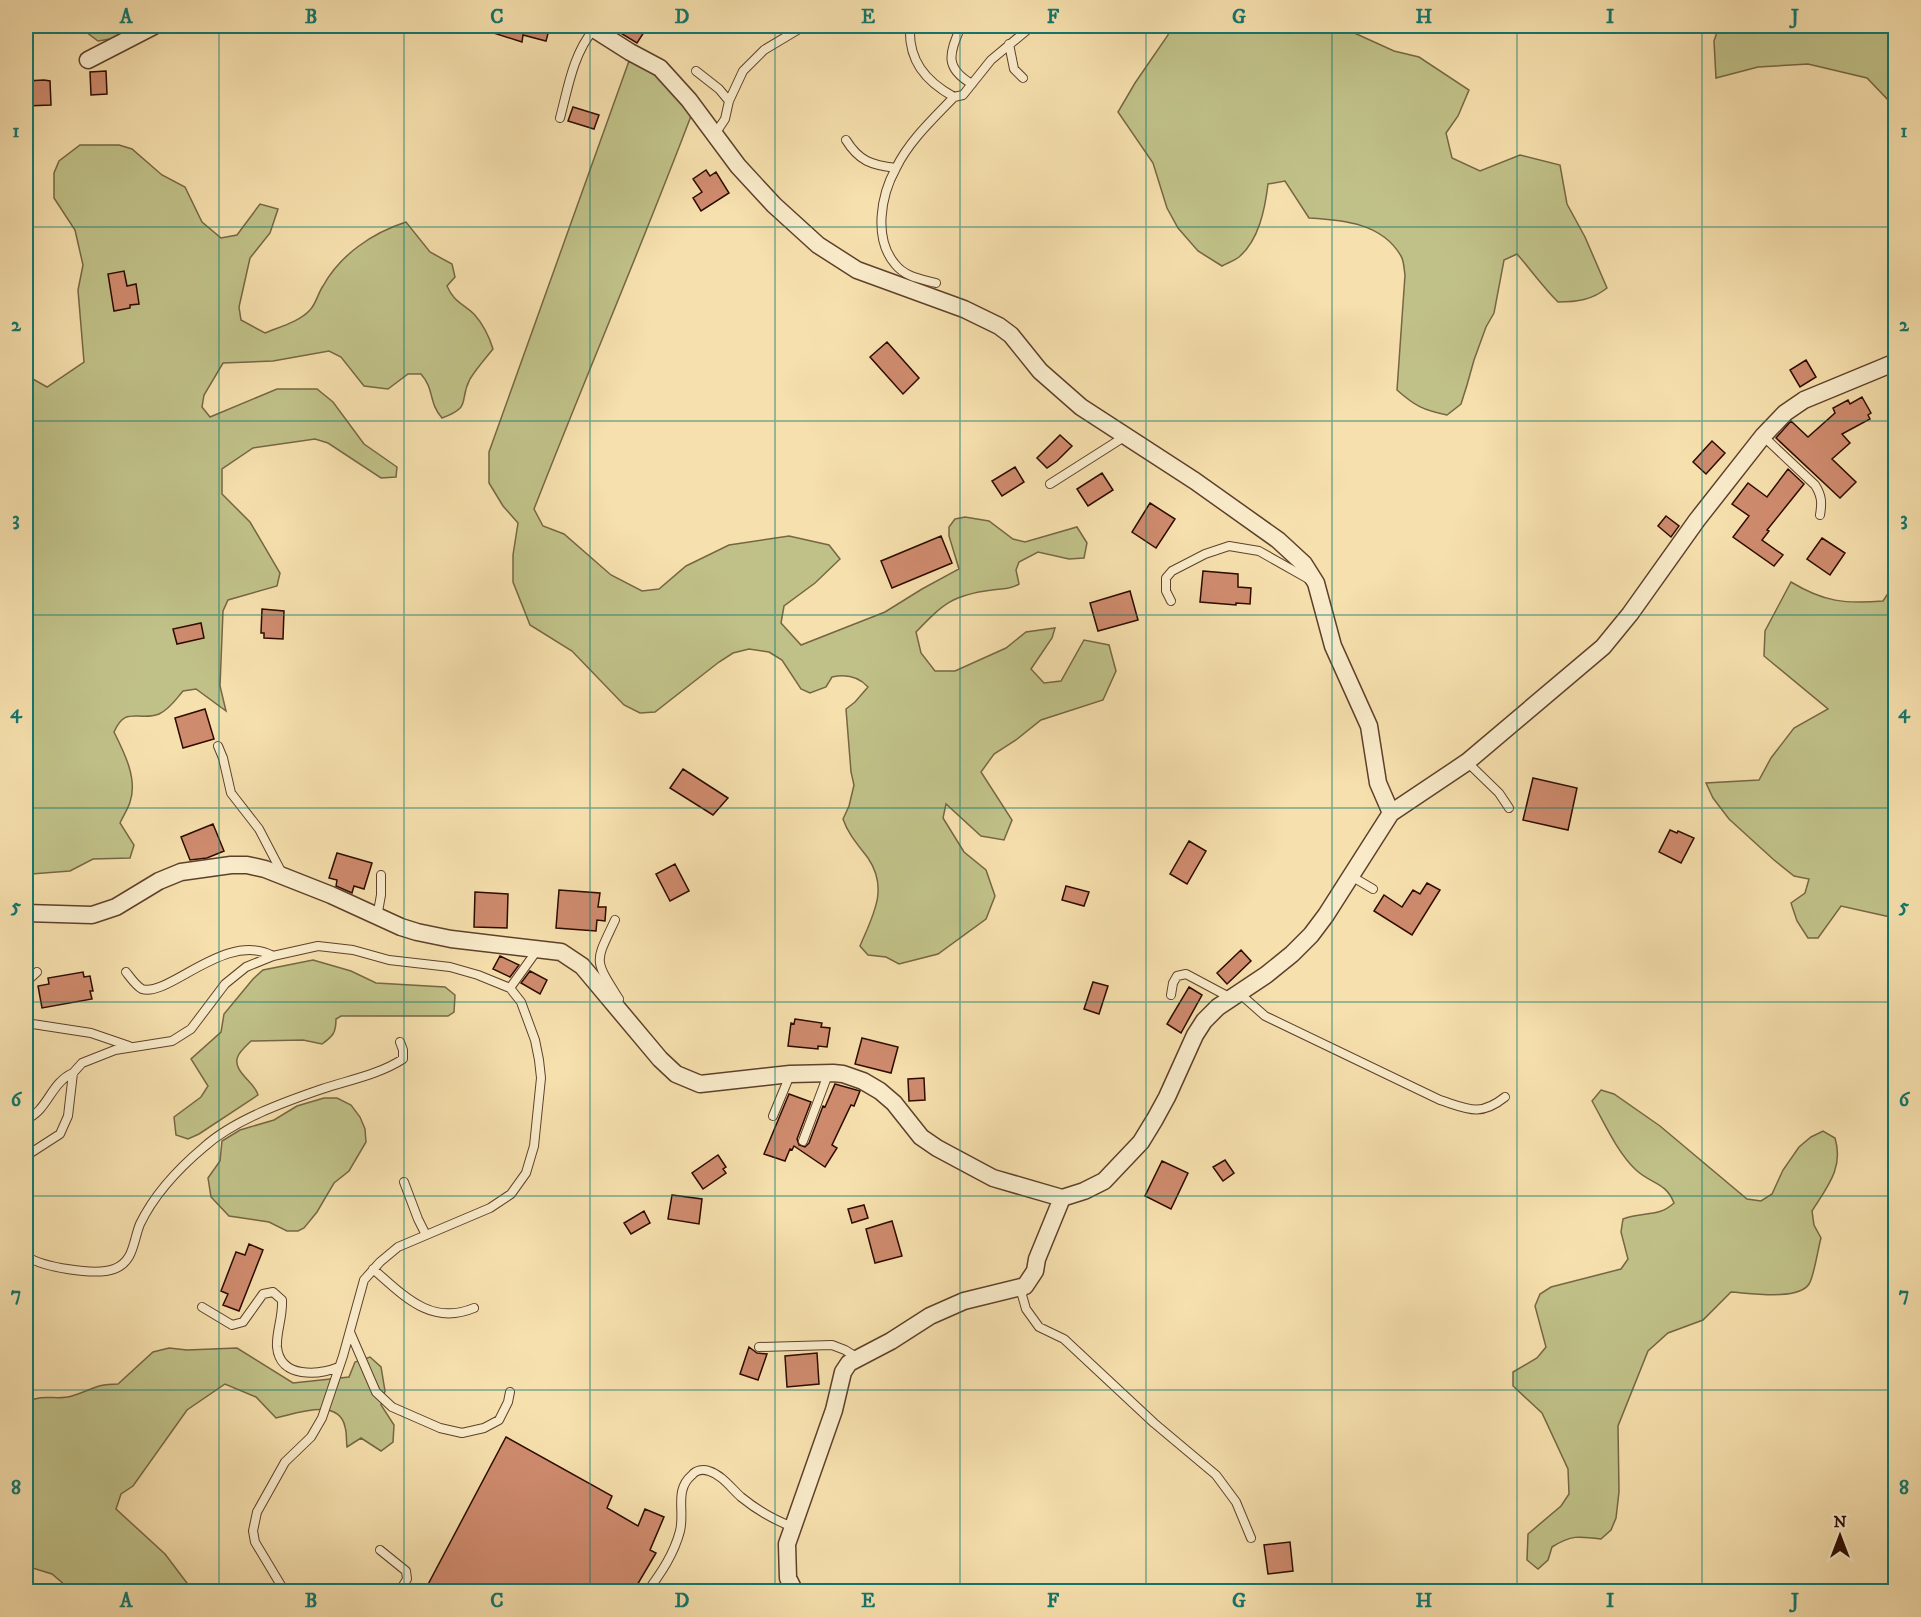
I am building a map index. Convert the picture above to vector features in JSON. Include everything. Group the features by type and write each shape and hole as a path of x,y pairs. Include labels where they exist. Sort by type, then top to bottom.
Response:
{"street":[{"path":"88,60 154,26"},
{"path":"592,27 660,68 689,99 738,165 774,205 818,245 857,270 964,309 999,326 1011,335 1040,371 1081,407 1278,540 1304,564 1316,583 1333,646 1369,726 1378,783 1391,813"},
{"path":"26,913 78,915 104,912 159,881 181,872 200,868 247,865 283,876 417,932 452,939 561,952 582,966 640,1036 676,1074 700,1084 790,1074 833,1073 863,1081 894,1103 921,1137 937,1148 993,1178 1062,1198 1104,1181 1141,1142 1167,1097 1195,1035 1204,1021 1292,954 1311,935 1391,813 1467,762 1603,647 1630,614 1697,520 1763,436 1785,413 1804,400 1896,362"},
{"path":"795,1592 788,1578 787,1544 834,1410 843,1372 849,1363 891,1341 930,1316 964,1301 1025,1286 1035,1271 1037,1259 1062,1198"}],"lane":[{"path":"715,134 725,119 729,101 743,71 764,50 804,26"},
{"path":"910,26 909,40 915,59 928,79 954,97"},
{"path":"961,26 953,46 951,64 959,76 972,84"},
{"path":"936,283 912,277 895,265 886,249 881,223 886,192 896,168 910,146 954,97 963,95 992,60 1032,26"},
{"path":"560,118 575,64 583,42 592,27"},
{"path":"1009,44 1014,69 1023,78"},
{"path":"696,71 720,89 729,101"},
{"path":"846,140 855,156 870,163 896,168"},
{"path":"1763,436 1821,493 1820,515"},
{"path":"1050,484 1124,437"},
{"path":"1171,601 1166,591 1166,578 1172,571 1205,554 1229,546 1260,551 1316,583"},
{"path":"218,746 224,758 231,793 260,829 283,876"},
{"path":"1467,762 1499,793 1509,808"},
{"path":"377,917 381,895 381,875"},
{"path":"1350,875 1374,890"},
{"path":"615,920 602,946 599,960 601,972 640,1036"},
{"path":"26,1119 37,1115 52,1090 82,1063 115,1050 172,1041 191,1029 225,984 246,967 273,956 318,946 353,950 388,960 450,967 510,988 521,1002 535,1040 541,1078 534,1146 526,1173 511,1194 497,1203 398,1247 373,1269 364,1281 322,1418 311,1437 285,1462 257,1512 253,1531 255,1542 285,1592"},
{"path":"510,988 538,948"},
{"path":"126,972 140,988 148,990 197,966 226,955 250,949 264,951 273,956"},
{"path":"26,982 38,972"},
{"path":"1171,995 1177,976 1186,974 1235,996 1265,1016 1440,1100 1468,1109 1485,1110 1492,1108 1505,1097"},
{"path":"26,1023 91,1033 132,1047"},
{"path":"26,1256 34,1262 90,1272 113,1270 124,1263 130,1254 140,1224 156,1199 171,1179 205,1146 227,1130 283,1104 321,1089 377,1073 393,1065 403,1059 400,1042"},
{"path":"26,1156 60,1134 68,1116 73,1073"},
{"path":"803,1141 827,1077 833,1073"},
{"path":"772,1116 790,1074"},
{"path":"404,1182 426,1235"},
{"path":"373,1269 425,1310 441,1314 460,1314 474,1308"},
{"path":"1025,1286 1022,1295 1026,1309 1039,1327 1064,1340 1154,1423 1215,1475 1236,1502 1251,1538"},
{"path":"202,1307 232,1325 243,1322 263,1294 273,1292 282,1300 283,1313 277,1348 287,1367 313,1373 326,1372 339,1367"},
{"path":"350,1332 376,1392 392,1407 440,1428 462,1434 484,1428 499,1420 510,1392"},
{"path":"759,1347 832,1345 858,1358"},
{"path":"646,1592 670,1559 680,1532 681,1489 693,1473 708,1470 754,1507 793,1527"},
{"path":"380,1550 406,1571 407,1579 399,1592"}],"green space":[{"path":"78,26 136,26 123,37 98,41"},
{"path":"1171,26 1343,26 1394,51 1419,57 1469,90 1458,116 1446,133 1452,158 1480,171 1520,155 1560,165 1567,204 1585,237 1607,288 1584,300 1558,302 1517,254 1504,260 1494,313 1486,327 1474,360 1461,404 1447,415 1414,404 1397,390 1405,275 1403,263 1393,245 1383,236 1361,225 1309,218 1285,181 1268,184 1263,214 1252,242 1239,257 1222,266 1198,251 1178,228 1167,208 1153,163 1118,112 1168,35"},
{"path":"1719,26 1886,26 1895,43 1895,105 1867,78 1808,64 1758,67 1716,78 1714,41"},
{"path":"629,61 658,77 691,116 534,509 543,526 564,534 611,575 642,591 659,589 686,566 729,545 789,536 829,545 840,559 815,583 784,606 781,623 801,645 885,612 959,569 949,536 949,527 955,519 965,517 989,521 1013,539 1025,542 1077,527 1087,543 1084,558 1069,559 1038,552 1019,562 1016,570 1019,584 957,598 941,608 916,632 921,653 935,671 955,671 1006,648 1026,632 1055,628 1052,638 1031,669 1044,683 1061,681 1084,640 1109,645 1116,671 1103,700 1041,720 994,754 981,772 1012,820 1004,840 981,836 946,804 943,818 964,852 986,870 995,896 986,919 938,954 899,964 886,957 868,955 860,946 877,902 877,880 868,858 850,835 843,819 854,785 846,709 868,687 864,683 852,677 832,677 826,687 810,693 801,689 782,660 769,652 749,649 733,653 719,662 655,712 640,713 624,705 572,651 530,625 513,582 513,555 518,523 503,506 489,483 489,452"},
{"path":"80,145 119,145 132,149 162,175 185,187 202,222 221,238 237,235 260,204 278,209 270,233 250,258 239,307 241,320 265,333 295,321 310,310 338,264 358,246 381,232 406,222 430,252 452,264 455,277 447,286 455,299 474,314 480,322 493,349 470,379 461,406 452,414 442,418 421,374 408,374 388,389 364,386 341,357 329,351 273,361 223,363 204,395 202,407 210,417 277,389 317,389 333,402 364,444 397,467 396,477 381,478 328,443 315,439 253,448 222,469 222,494 250,522 280,573 277,586 228,600 223,611 220,686 226,711 196,689 183,691 170,707 159,714 123,719 114,732 131,775 130,802 120,823 134,845 130,858 93,859 70,871 31,874 26,870 26,375 47,387 84,362 78,290 83,265 75,230 54,198 54,173 59,161"},
{"path":"1791,582 1825,598 1846,602 1883,601 1895,583 1893,615 1896,618 1895,918 1841,906 1818,938 1808,938 1797,921 1791,903 1805,893 1809,879 1794,876 1729,819 1713,798 1706,783 1759,780 1771,758 1794,728 1828,709 1764,656 1765,631"},
{"path":"313,960 351,971 376,983 445,987 455,995 454,1012 448,1016 341,1016 336,1019 333,1034 322,1044 303,1040 251,1041 240,1052 237,1061 241,1072 258,1095 199,1134 188,1139 176,1135 174,1117 201,1097 208,1086 191,1059 221,1032 224,1014 263,970"},
{"path":"1601,1090 1614,1094 1660,1126 1747,1199 1761,1201 1772,1194 1783,1170 1799,1147 1823,1131 1835,1138 1836,1168 1812,1211 1814,1225 1821,1238 1809,1284 1795,1293 1731,1292 1703,1320 1668,1333 1648,1351 1618,1426 1619,1492 1616,1518 1611,1530 1601,1539 1575,1537 1559,1543 1552,1547 1548,1560 1538,1569 1527,1560 1528,1534 1561,1506 1569,1494 1568,1469 1542,1413 1513,1386 1513,1372 1537,1358 1546,1347 1535,1306 1540,1294 1551,1287 1621,1269 1628,1259 1621,1232 1623,1219 1656,1213 1674,1203 1667,1191 1642,1175 1629,1163 1617,1146 1592,1101"},
{"path":"324,1098 337,1098 351,1105 365,1129 366,1142 349,1171 334,1183 317,1212 304,1228 298,1231 287,1231 269,1222 229,1216 211,1197 208,1178 220,1161 222,1141 240,1130 274,1120 297,1106"},
{"path":"169,1348 187,1350 237,1348 293,1383 349,1377 355,1362 370,1357 381,1367 385,1391 381,1405 394,1425 393,1442 381,1451 361,1438 347,1447 345,1427 341,1418 334,1412 305,1411 276,1418 256,1397 225,1384 187,1410 133,1486 121,1494 116,1509 165,1554 193,1591 72,1591 52,1574 26,1566 26,1402 39,1398 66,1397 99,1386 118,1384 153,1352"}],"building":[{"path":"478,26 550,26 546,41 523,35 522,42 478,28"},
{"path":"609,26 648,26 637,43"},
{"path":"106,71 107,94 91,95 90,72"},
{"path":"26,81 50,81 51,105 26,106"},
{"path":"573,107 599,115 594,129 568,121"},
{"path":"706,170 710,176 716,172 729,193 701,211 693,198 702,192 693,179"},
{"path":"124,271 127,286 136,284 139,304 114,311 108,274"},
{"path":"887,342 919,378 903,394 870,357"},
{"path":"1806,360 1816,377 1800,387 1790,370"},
{"path":"1862,397 1871,413 1868,415 1870,419 1842,434 1850,443 1832,459 1856,482 1840,498 1776,438 1791,421 1808,437 1835,413 1833,408 1848,400 1850,404"},
{"path":"1060,435 1072,446 1047,468 1037,458"},
{"path":"1712,441 1725,453 1706,474 1693,462"},
{"path":"1015,467 1024,482 1002,496 992,481"},
{"path":"1788,469 1804,484 1767,530 1769,531 1762,540 1783,555 1774,566 1733,537 1749,516 1732,504 1748,483 1767,497"},
{"path":"1102,473 1113,490 1088,506 1077,489"},
{"path":"1150,503 1175,519 1156,548 1132,532"},
{"path":"1666,516 1679,526 1671,537 1658,526"},
{"path":"941,536 952,563 892,588 881,561"},
{"path":"1822,538 1845,553 1830,575 1807,559"},
{"path":"1203,571 1238,574 1238,587 1251,588 1250,604 1200,602"},
{"path":"1130,591 1138,620 1098,631 1090,603"},
{"path":"262,609 284,611 283,639 264,638 264,633 261,633"},
{"path":"201,623 204,638 177,644 173,629"},
{"path":"205,709 214,739 183,748 175,718"},
{"path":"683,769 728,798 713,815 670,788"},
{"path":"1533,778 1577,788 1568,830 1523,820"},
{"path":"213,824 224,851 207,858 190,860 181,837"},
{"path":"1670,830 1694,838 1681,863 1659,852"},
{"path":"1189,841 1206,851 1187,884 1170,874"},
{"path":"337,853 372,863 364,889 354,886 352,893 336,886 337,880 329,878"},
{"path":"675,864 689,891 670,901 656,874"},
{"path":"1427,883 1440,890 1412,935 1374,911 1384,895 1402,907 1413,890 1420,894"},
{"path":"1066,886 1089,892 1084,906 1062,900"},
{"path":"559,890 600,893 598,907 606,907 605,921 597,920 596,931 556,928"},
{"path":"475,892 508,894 507,928 474,927"},
{"path":"1241,950 1251,961 1227,984 1217,973"},
{"path":"500,956 519,965 510,977 493,969"},
{"path":"530,971 547,980 540,994 521,983"},
{"path":"83,972 84,977 90,976 92,999 42,1008 38,986 49,984 48,978"},
{"path":"1093,982 1108,986 1099,1014 1084,1009"},
{"path":"1189,987 1202,995 1181,1033 1167,1024"},
{"path":"795,1019 822,1023 821,1027 830,1028 827,1047 818,1046 818,1049 788,1046 791,1023 794,1024"},
{"path":"862,1038 898,1047 891,1073 855,1064"},
{"path":"924,1078 925,1100 909,1101 908,1079"},
{"path":"835,1084 860,1091 832,1145 837,1148 825,1167 794,1146 792,1150 790,1149 785,1161 764,1154 789,1094 811,1102 797,1139 799,1145 805,1147 809,1143 823,1106 825,1107"},
{"path":"718,1155 726,1167 723,1169 726,1173 703,1189 692,1173"},
{"path":"1225,1160 1234,1173 1223,1181 1213,1167"},
{"path":"1162,1161 1188,1173 1171,1209 1145,1196"},
{"path":"672,1195 702,1199 699,1224 668,1219"},
{"path":"864,1205 868,1218 852,1223 848,1209"},
{"path":"644,1211 650,1223 631,1234 624,1223"},
{"path":"892,1221 902,1256 875,1263 866,1229"},
{"path":"249,1244 263,1250 239,1311 223,1305 228,1294 221,1291 236,1252 245,1255"},
{"path":"749,1347 757,1353 767,1354 758,1380 740,1374"},
{"path":"817,1353 819,1384 787,1387 785,1356"},
{"path":"506,1437 612,1496 607,1508 638,1526 645,1509 664,1517 650,1550 656,1553 633,1592 424,1592"},
{"path":"1290,1542 1293,1571 1268,1574 1264,1545"}]}
